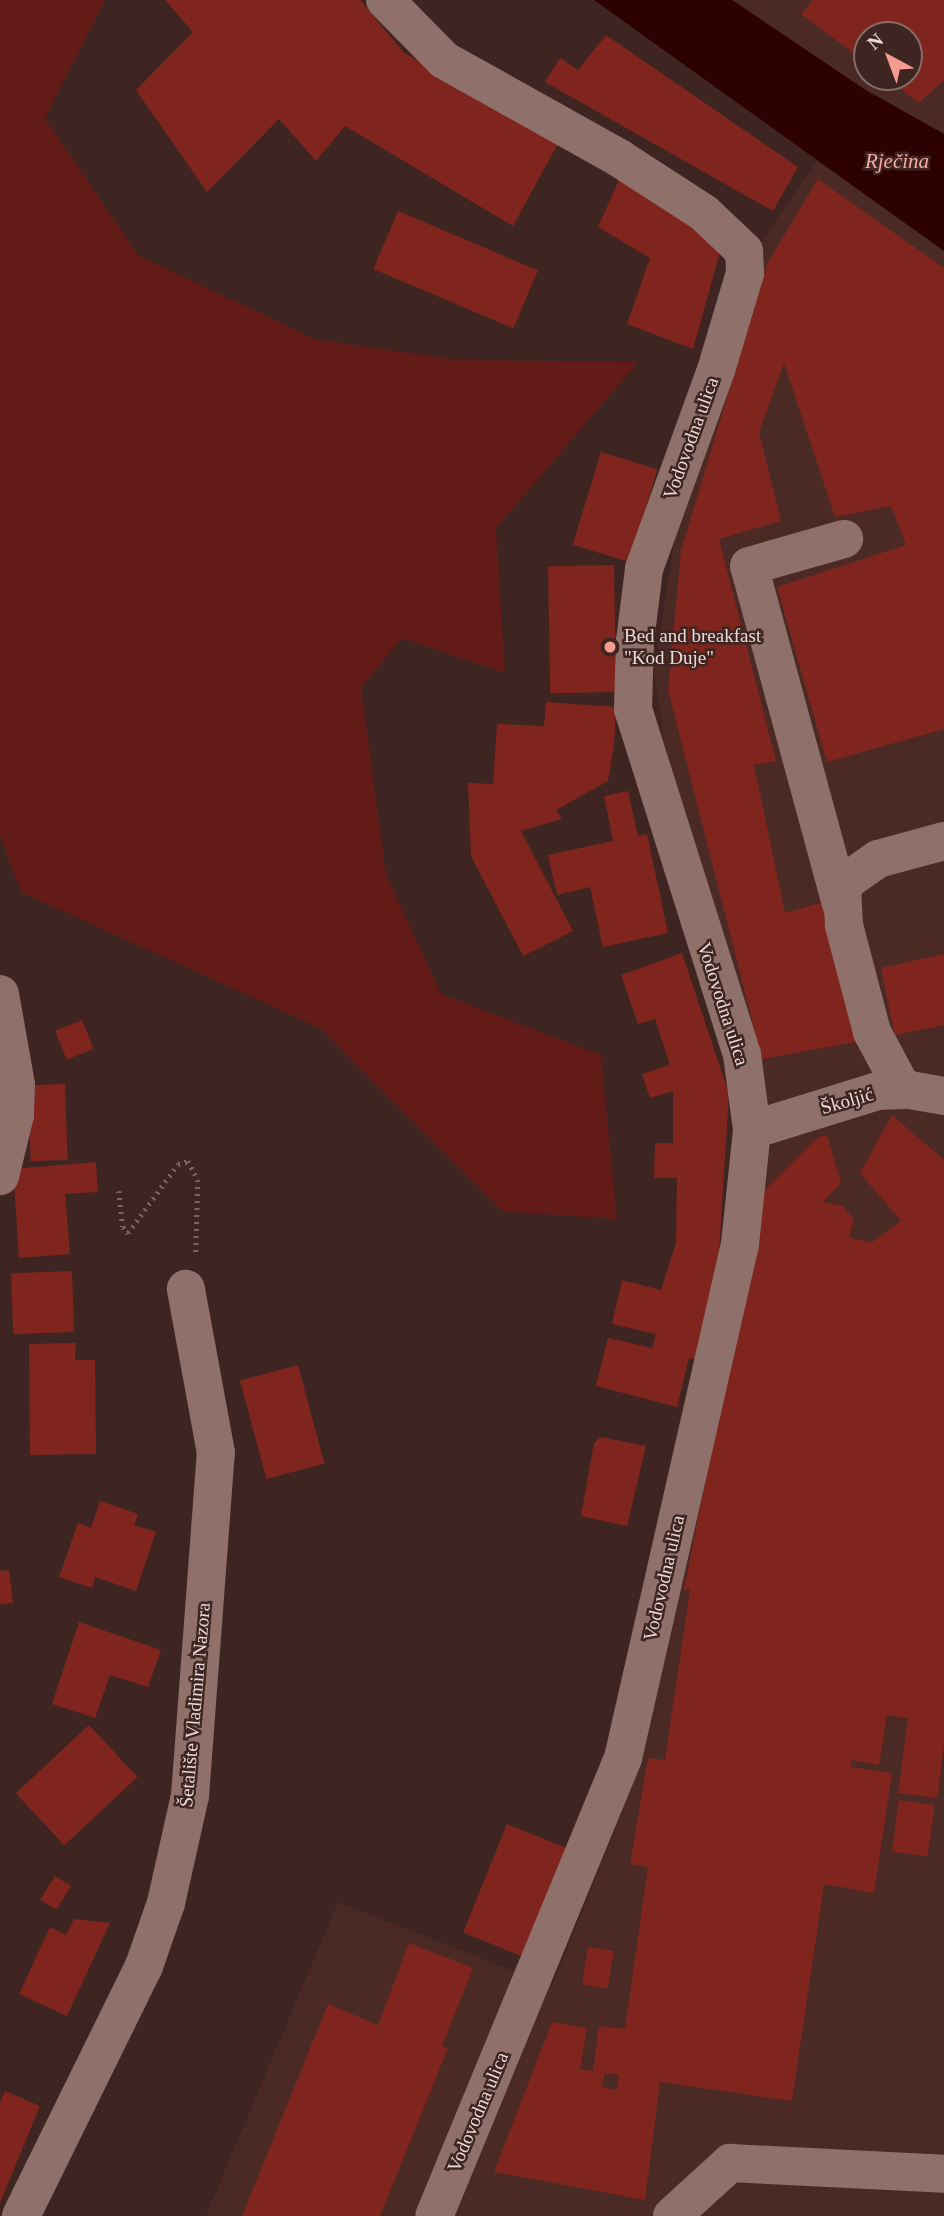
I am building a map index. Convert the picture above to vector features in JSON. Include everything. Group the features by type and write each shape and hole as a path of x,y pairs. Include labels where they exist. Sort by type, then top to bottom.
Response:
{"street":[{"name":"Vodovodna ulica","path":"385,0 444,60 620,158 704,213 744,251 745,273 737,304 644,569 635,641 633,709 742,1054 752,1130 740,1244 623,1758 434,2216"},
{"path":"844,539 749,566 841,904 872,1032 903,1090"},
{"path":"841,904 848,880 862,868 944,841"},
{"path":"0,994 16,1084 15,1115 0,1176"},
{"name":"Školjić","path":"752,1130 878,1091 903,1090 944,1096"},
{"name":"Šetalište Vladimira Nazora","path":"21,2216 144,1966 166,1903 190,1796 216,1454 186,1289"},
{"path":"672,2216 730,2163 944,2174"}],"path":[{"path":"119,1191 122,1227 128,1233 178,1164 188,1161 198,1180 198,1232 194,1268 186,1289"}],"shaded area":[{"path":"0,0 105,0 45,118 138,255 314,339 458,360 638,362 496,528 505,673 402,638 361,687 386,874 441,994 601,1055 617,1219 502,1211 320,1028 21,892 0,836"},
{"path":"732,0 944,0 944,134 868,91 923,91 923,21 853,21 853,82"},
{"path":"817,161 944,251 944,2216 206,2216 338,1902 552,1986 621,1816 712,1418 758,1185 740,1018 664,741 654,671 679,512 756,250"}],"water":[{"name":"Rječina","path":"594,0 732,0 853,82 853,91 868,91 944,134 944,251"}],"building":[{"path":"165,0 360,0 404,53 561,138 513,226 345,126 316,161 279,119 207,192 136,90 193,32"},
{"path":"813,0 944,0 944,80 919,103 903,91 923,91 923,21 853,21 853,53 801,14"},
{"path":"606,35 798,167 773,211 545,82 560,58 578,70"},
{"path":"623,171 722,245 693,349 627,324 650,258 598,227"},
{"path":"818,179 944,268 944,729 827,762 777,587 906,545 891,506 835,517 784,363 759,432 781,521 719,539 776,761 754,765 785,913 824,902 861,1041 762,1059 668,690 681,551 767,264"},
{"path":"398,211 538,270 513,328 373,269"},
{"path":"601,452 657,469 629,562 573,545"},
{"path":"614,565 616,692 550,693 548,566"},
{"path":"546,702 616,707 614,745 608,781 556,810 562,819 521,831 573,931 523,956 471,856 468,783 493,784 497,724 544,726"},
{"path":"628,791 638,836 647,834 668,933 603,947 590,887 557,895 548,855 613,841 604,796"},
{"path":"682,953 729,1094 719,1253 697,1360 689,1358 677,1407 596,1386 608,1338 652,1348 656,1334 612,1324 622,1280 661,1290 676,1242 677,1178 654,1178 655,1143 673,1143 673,1091 650,1098 642,1074 670,1065 655,1019 638,1024 621,975"},
{"path":"944,954 944,1025 895,1035 881,968"},
{"path":"82,1020 94,1049 67,1060 55,1031"},
{"path":"65,1084 68,1160 31,1161 28,1085"},
{"path":"892,1115 944,1160 944,1745 937,1798 898,1793 908,1718 887,1715 879,1765 852,1760 851,1767 892,1773 874,1893 824,1884 792,2101 660,2082 645,2200 494,2172 552,2022 587,2028 580,2069 593,2071 599,2026 625,2029 648,1867 630,1864 648,1758 665,1760 690,1590 684,1589 763,1192 818,1137 827,1135 841,1183 823,1202 843,1206 854,1219 849,1237 871,1243 901,1221 860,1173","holes":["605,2073 619,2075 617,2090 602,2087"]},
{"path":"96,1162 98,1192 65,1194 70,1254 19,1258 13,1169"},
{"path":"72,1271 74,1332 13,1334 11,1273"},
{"path":"76,1343 75,1360 95,1360 96,1454 30,1455 29,1344"},
{"path":"298,1365 324,1464 266,1479 240,1381"},
{"path":"601,1437 646,1446 627,1526 581,1516 594,1443"},
{"path":"100,1501 138,1514 134,1525 156,1532 136,1591 95,1577 92,1588 59,1577 78,1523 91,1528"},
{"path":"9,1570 13,1603 0,1604 0,1571"},
{"path":"79,1622 161,1650 148,1687 110,1675 95,1718 52,1704"},
{"path":"89,1725 137,1777 64,1845 16,1793"},
{"path":"899,1800 935,1805 927,1857 892,1851"},
{"path":"507,1824 569,1849 525,1958 463,1932"},
{"path":"55,1876 71,1886 56,1910 40,1900"},
{"path":"74,1919 110,1923 67,2016 19,1994 50,1927 66,1935"},
{"path":"409,1943 473,1968 442,2046 448,2048 380,2216 242,2216 328,2004 378,2025"},
{"path":"588,1947 614,1951 608,1989 582,1985"},
{"path":"5,2091 40,2106 0,2203 0,2102"}],"place":[{"name":"Bed and breakfast \"Kod Duje\"","path":"610,647"}]}
